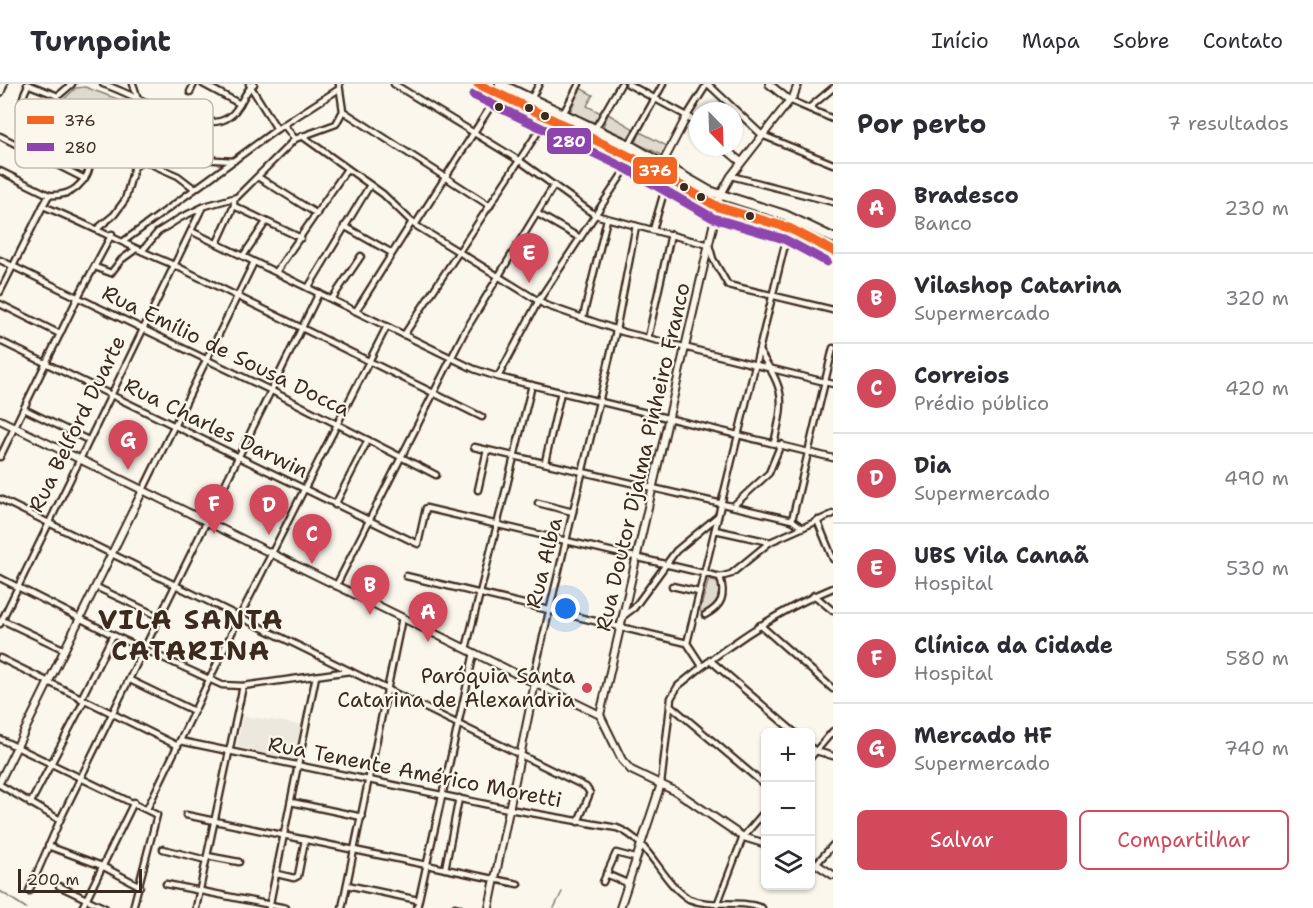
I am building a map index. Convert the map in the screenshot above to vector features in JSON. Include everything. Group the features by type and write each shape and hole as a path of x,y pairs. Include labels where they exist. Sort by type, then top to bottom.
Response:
{"main road":[{"path":"0,92 3,84"},
{"path":"480,84 633,158 718,207 789,228 833,251"},
{"path":"500,84 629,144 697,186 720,196 785,215 833,238"}],"street":[{"path":"23,99 28,84 58,96"},
{"path":"57,99 72,84"},
{"path":"103,84 112,85 144,99"},
{"path":"133,84 137,96"},
{"path":"190,92 194,84"},
{"path":"203,84 240,104"},
{"path":"394,84 520,161 595,215 709,245 713,259 729,285 833,309"},
{"path":"406,91 409,84"},
{"path":"531,99 539,84"},
{"path":"563,114 579,84"},
{"path":"595,129 621,84"},
{"path":"628,84 687,116"},
{"path":"629,144 663,84"},
{"path":"659,173 687,116 707,84 762,135 833,164"},
{"path":"769,84 789,100 833,119"},
{"path":"213,122 228,118 240,104 251,85 278,129"},
{"path":"720,196 731,176 789,100 797,85"},
{"path":"95,267 111,273 121,260 139,250 162,229 202,208 234,199 295,139 333,125 343,111 339,87 124,241"},
{"path":"809,108 833,88"},
{"path":"356,311 392,253 446,178 494,101"},
{"path":"343,111 490,206"},
{"path":"284,125 295,139"},
{"path":"404,335 542,126"},
{"path":"0,136 15,143"},
{"path":"302,136 394,203 414,223 545,305 615,329 833,384"},
{"path":"734,156 741,162"},
{"path":"498,377 539,300 633,158"},
{"path":"213,160 234,161"},
{"path":"63,168 85,179"},
{"path":"0,171 49,195 67,193 85,179 87,168"},
{"path":"98,228 114,215 125,200 133,171 136,168"},
{"path":"159,168 177,176 195,189"},
{"path":"276,272 347,169"},
{"path":"731,176 833,202"},
{"path":"258,177 316,214"},
{"path":"653,230 668,178"},
{"path":"308,288 370,185"},
{"path":"336,586 451,359 554,185"},
{"path":"0,292 49,195"},
{"name":"Rua Doutor Djalma Pinheiro Franco","path":"600,715 720,196"},
{"path":"217,243 234,206 234,199"},
{"path":"44,206 112,234 139,250 174,265 482,417"},
{"path":"234,206 301,238"},
{"name":"Rua Belford Duarte","path":"1,622 78,459 202,208"},
{"path":"538,214 580,238"},
{"path":"583,317 607,219"},
{"path":"243,256 266,222"},
{"path":"345,226 392,253"},
{"name":"Rua Alba","path":"489,908 536,683 534,675 583,472 636,226"},
{"path":"687,643 789,228"},
{"path":"191,231 451,359 498,377 668,419 739,433 833,458"},
{"path":"0,457 78,297 112,234"},
{"path":"648,338 671,234"},
{"path":"332,299 361,256"},
{"name":"Rua Emílio de Sousa Docca","path":"0,260 337,424 436,475"},
{"path":"60,820 30,804 0,783 174,425 208,362 254,262"},
{"path":"29,891 60,820 319,293"},
{"path":"0,304 60,334"},
{"path":"147,809 239,618 387,326"},
{"name":"Rua Charles Darwin","path":"0,341 418,544 426,508 496,524"},
{"path":"792,520 833,348"},
{"path":"759,350 772,370 783,400 774,443"},
{"path":"466,649 532,385"},
{"path":"545,462 561,392"},
{"path":"24,409 88,440"},
{"path":"0,420 600,715 627,767 661,784 744,837 761,843"},
{"path":"335,505 368,440"},
{"path":"733,506 769,473 781,444"},
{"path":"474,447 792,520 800,526"},
{"path":"478,490 487,450"},
{"path":"0,499 586,787 590,793 578,822"},
{"path":"538,503 573,512"},
{"path":"496,524 720,577 728,576 770,542 800,526 833,514"},
{"path":"622,617 634,608 685,542 718,516"},
{"path":"818,520 833,559"},
{"path":"715,530 770,542"},
{"path":"406,576 687,643 702,666"},
{"path":"705,615 722,602 724,592 720,577"},
{"path":"0,578 144,650 222,685 243,686 351,671"},
{"path":"672,586 699,592"},
{"path":"96,587 160,617"},
{"path":"620,908 661,784 670,705 674,691 702,666 760,625 833,588"},
{"path":"814,596 833,611"},
{"path":"342,908 402,618"},
{"path":"1,622 64,650"},
{"path":"760,625 833,689"},
{"path":"30,804 113,635"},
{"path":"417,908 440,794 474,653"},
{"name":"Rua Tenente Américo Moretti","path":"0,658 112,716 179,743 229,751 509,809 617,828 625,831 640,843 681,893 700,904 717,907 739,903 762,908"},
{"path":"710,660 789,728"},
{"path":"270,906 316,676"},
{"path":"130,680 194,711"},
{"path":"196,908 243,686"},
{"path":"670,705 761,783"},
{"path":"833,731 816,751 833,756"},
{"path":"0,739 156,814 158,819 133,908"},
{"path":"445,869 459,798"},
{"path":"82,908 134,802"},
{"path":"291,802 362,817"},
{"path":"186,815 518,884"},
{"path":"717,907 744,837 761,815"},
{"path":"277,874 294,878 298,876 304,840"},
{"path":"815,860 833,845"},
{"path":"48,846 102,866 140,886"},
{"path":"163,849 238,862"},
{"path":"603,882 616,853 635,858"},
{"path":"815,862 833,875"},
{"path":"606,874 627,883"},
{"path":"166,884 286,908"},
{"path":"347,885 418,900"},
{"path":"59,886 105,908"}],"shaded area":[{"path":"85,87 117,99 64,99 76,88"},
{"path":"580,88 593,95 587,106 601,113 593,123 570,112"},
{"path":"608,114 634,129 628,138 603,127"},
{"path":"640,132 667,146 662,155 636,143"},
{"path":"709,578 719,584 719,594 713,605 702,614 700,610"},
{"path":"243,716 303,725 296,760 236,747"}],"waterway":[{"path":"0,891 26,908"},
{"path":"554,908 562,892"}],"transit line":[{"name":"376","path":"478,84 633,158 718,207 789,228 833,251"},
{"name":"280","path":"473,95 627,169 713,218 784,239 827,262"}],"place":[{"name":"UBS Vila Canaã","path":"529,283"},
{"name":"Mercado HF","path":"128,470"},
{"name":"Clínica da Cidade","path":"214,534"},
{"name":"Dia","path":"269,535"},
{"name":"Correios","path":"312,564"},
{"name":"Vilashop Catarina","path":"370,615"},
{"name":"Bradesco","path":"428,642"},
{"name":"Paróquia Santa Catarina de Alexandria","path":"587,688"}],"district":[{"name":"VILA SANTA CATARINA","path":"191,634"}]}
